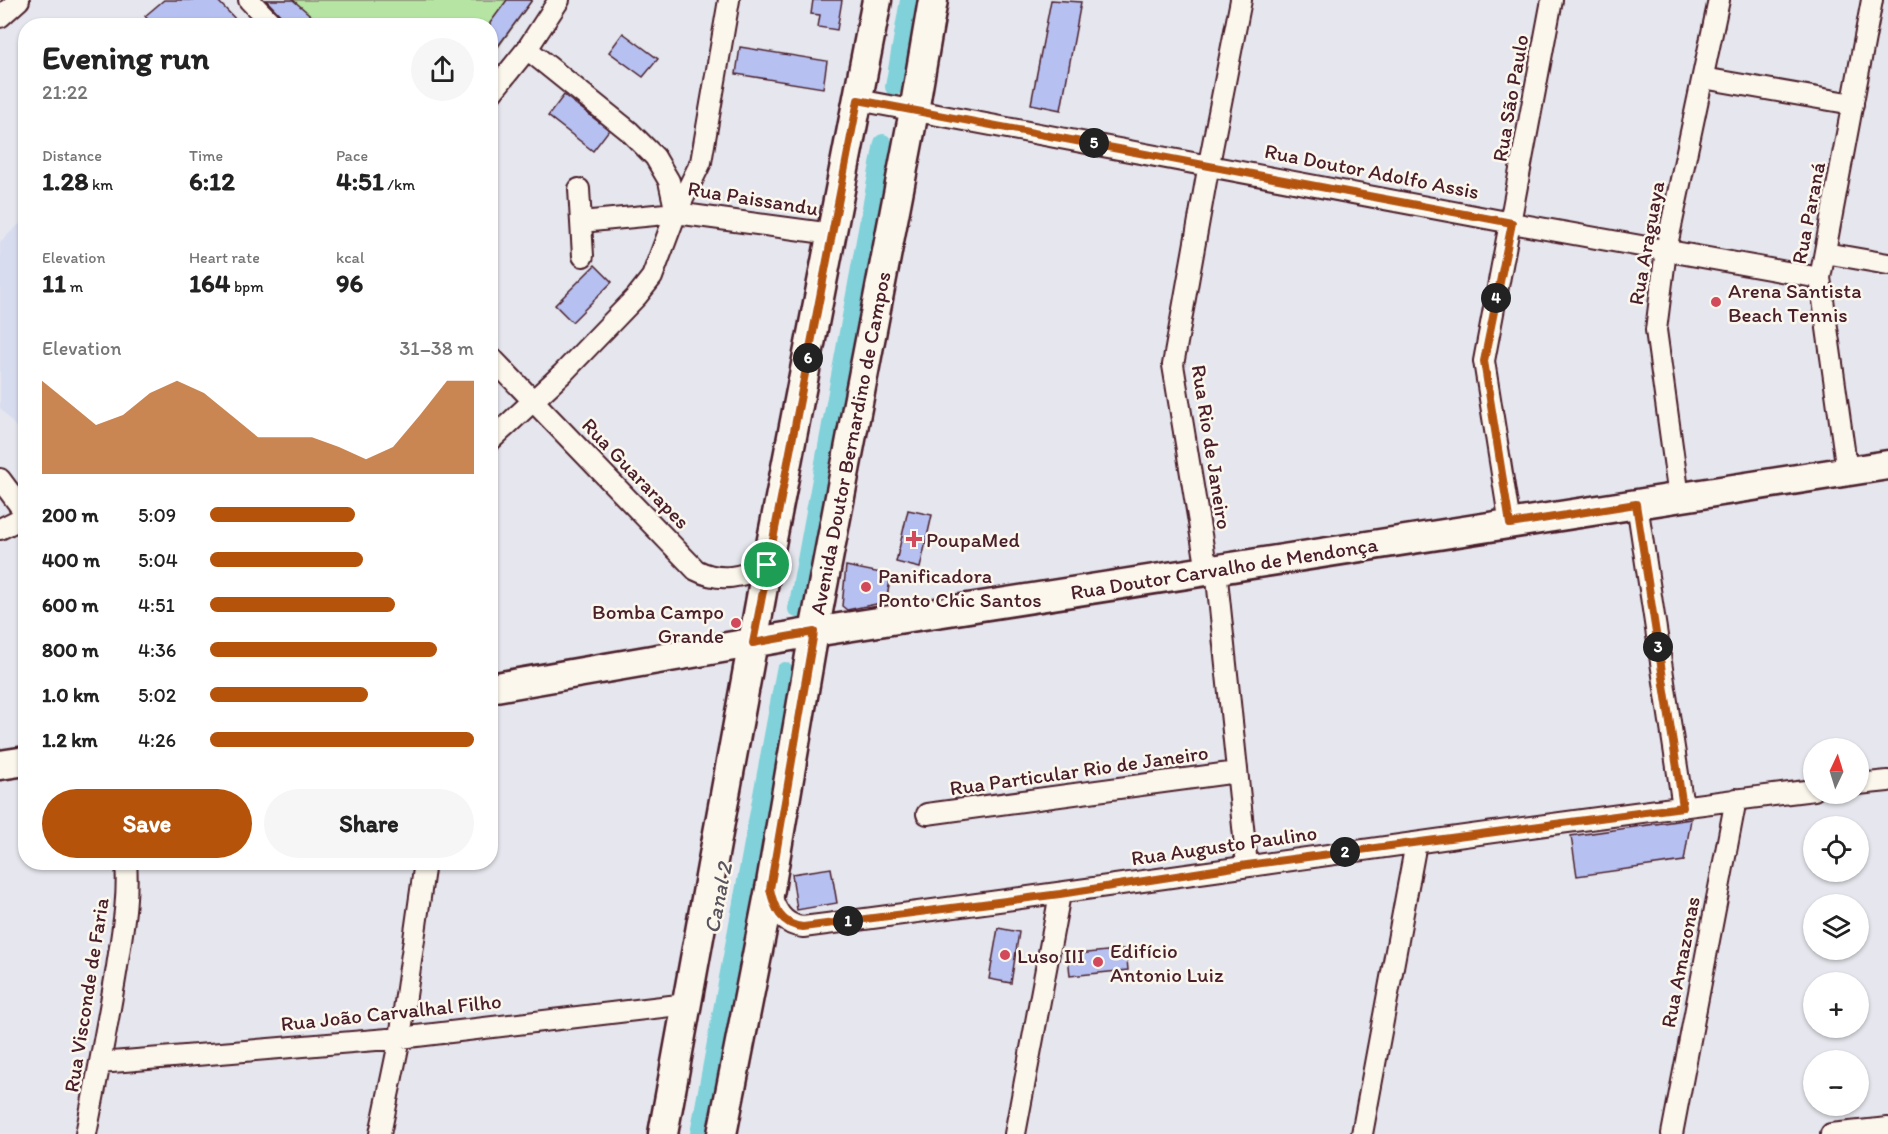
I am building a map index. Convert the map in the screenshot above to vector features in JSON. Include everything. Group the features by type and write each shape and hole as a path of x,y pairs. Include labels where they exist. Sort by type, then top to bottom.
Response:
{"main road":[{"path":"663,1134 767,565 877,0"},
{"name":"Avenida Doutor Bernardino de Campos","path":"722,1134 770,889 814,632 914,111 933,0"},
{"name":"Rua Doutor Carvalho de Mendonça","path":"498,687 814,632 1888,465"},
{"path":"0,765 18,762"}],"street":[{"path":"0,17 19,0"},
{"path":"249,0 266,18"},
{"path":"498,85 527,49 559,0"},
{"path":"498,433 563,373 637,296 652,277 676,213 700,162 729,0"},
{"name":"Rua Rio de Janeiro","path":"1241,0 1173,364 1205,559 1216,569 1247,865"},
{"name":"Rua São Paulo","path":"1510,524 1484,361 1512,223 1552,0"},
{"name":"Rua Araguaya","path":"1678,497 1656,330 1666,250 1719,0"},
{"name":"Rua Paraná","path":"1847,471 1820,278 1872,0"},
{"name":"Rua Paissandu","path":"527,49 629,131 655,156 669,181 676,213 832,234"},
{"path":"1703,78 1853,104"},
{"name":"Rua Doutor Adolfo Assis","path":"858,100 1209,164 1512,223 1820,278"},
{"path":"579,189 583,256"},
{"path":"581,222 676,213"},
{"path":"1825,252 1888,264"},
{"name":"Rua Guararapes","path":"498,364 696,570 708,576 727,578 750,573 767,565"},
{"path":"0,479 18,504"},
{"path":"1636,504 1683,807"},
{"path":"0,529 18,519"},
{"name":"Rua Particular Rio de Janeiro","path":"927,814 1237,772"},
{"path":"1869,783 1888,781"},
{"name":"Rua Augusto Paulino","path":"770,889 779,914 789,924 803,927 1060,894 1247,865 1803,791"},
{"name":"Rua Amazonas","path":"1672,1134 1736,799"},
{"path":"1362,1134 1416,843"},
{"name":"Rua Visconde de Faria","path":"86,1134 125,913 128,884 127,870"},
{"path":"380,1134 400,1038 424,870"},
{"path":"1014,1134 1060,894"},
{"name":"Rua João Carvalhal Filho","path":"100,1063 400,1038 687,1004"},
{"path":"1831,1134 1888,1128"}],"shaded area":[{"path":"18,225 18,430 0,408 0,242"}],"green space":[{"path":"253,0 532,0 498,47 498,18 272,18"}],"building":[{"path":"164,0 217,0 234,18 147,18 145,16"},
{"path":"266,0 293,0 314,18 283,18"},
{"path":"507,0 532,0 498,46 498,18 494,18"},
{"path":"813,0 842,0 837,30 818,27 820,15 811,14"},
{"path":"1051,0 1081,2 1061,110 1031,104"},
{"path":"623,33 658,59 643,77 609,52"},
{"path":"740,47 827,61 823,88 736,74"},
{"path":"564,95 609,130 593,151 548,116"},
{"path":"595,265 612,282 572,322 555,305"},
{"name":"PoupaMed","path":"908,510 932,515 920,568 896,562"},
{"name":"Panificadora Ponto Chic Santos","path":"846,566 891,575 886,602 847,610 842,606"},
{"path":"1691,819 1684,861 1577,876 1571,836"},
{"path":"831,868 837,903 797,910 792,874"},
{"name":"Luso III","path":"998,928 1019,932 1011,983 989,979"},
{"name":"Edifício Antonio Luiz","path":"1126,949 1128,970 1070,976 1068,955"}],"waterway":[{"name":"Canal 2","path":"894,87 909,0"},
{"name":"Canal 2","path":"797,609 883,143"},
{"name":"Canal 2","path":"699,1134 785,671"}],"place":[{"name":"Arena Santista Beach Tennis","path":"1716,302"},
{"name":"PoupaMed","path":"914,539"},
{"name":"Panificadora Ponto Chic Santos","path":"866,587"},
{"name":"Bomba Campo Grande","path":"736,623"},
{"name":"Luso III","path":"1005,955"},
{"name":"Edifício Antonio Luiz","path":"1098,962"}],"route":[{"path":"858,100 1209,164 1512,223 1484,361 1510,524 1636,504 1683,807 1247,865 1060,894 803,927 795,926 789,924 779,914 770,889 814,632 753,643 767,565 858,100"}]}
